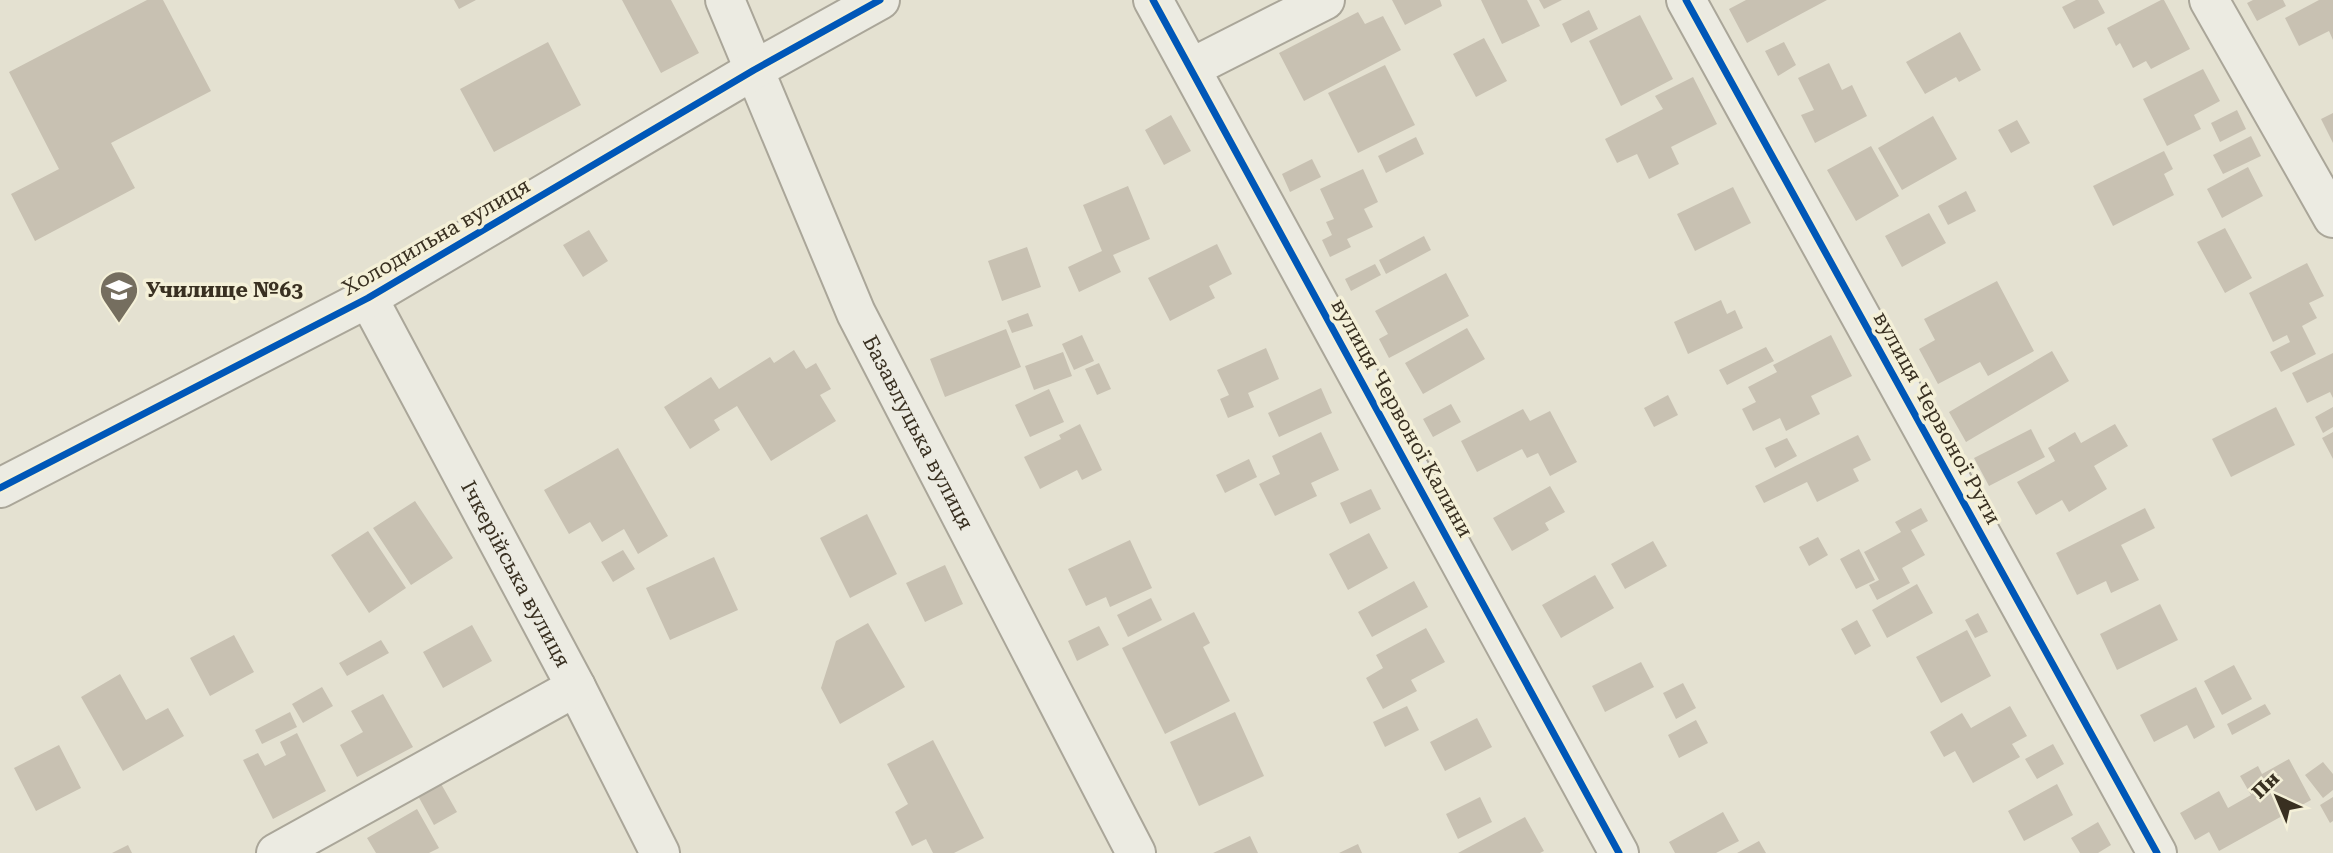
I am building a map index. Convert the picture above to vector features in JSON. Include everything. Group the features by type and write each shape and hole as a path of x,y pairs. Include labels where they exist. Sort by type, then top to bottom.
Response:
{"street":[{"name":"Базавлуцька вулиця","path":"725,0 856,313 1136,853"},
{"name":"Холодильна вулиця","path":"0,488 368,298 754,70 880,0"},
{"name":"вулиця Червоної Калини","path":"1153,0 1619,853"},
{"path":"1191,68 1325,0"},
{"name":"вулиця Червоної Рути","path":"1686,0 2157,853"},
{"path":"2209,0 2333,218"},
{"name":"Ічкерійська вулиця","path":"368,298 576,687 660,853"},
{"path":"276,853 576,687"}],"building":[{"path":"147,0 163,0 211,91 111,143 135,188 35,241 11,194 59,169 9,72"},
{"path":"454,0 476,0 459,9"},
{"path":"622,0 671,0 699,53 661,73"},
{"path":"1392,0 1440,0 1442,6 1405,25"},
{"path":"1481,0 1527,0 1540,26 1502,44"},
{"path":"1539,0 1562,0 1544,9"},
{"path":"1746,0 1827,0 1747,43 1729,9"},
{"path":"2076,0 2098,0 2105,13 2074,29 2062,7"},
{"path":"2164,0 2190,49 2151,69 2146,61 2133,68 2120,43 2116,46 2107,28"},
{"path":"2253,0 2283,0 2286,6 2257,21 2247,3"},
{"path":"2319,0 2333,0 2333,40 2329,31 2299,46 2285,18"},
{"path":"1589,10 1598,29 1571,43 1562,24"},
{"path":"1358,12 1365,24 1383,16 1401,50 1304,101 1279,53"},
{"path":"1640,15 1673,79 1621,106 1589,41"},
{"path":"1960,32 1981,70 1959,82 1956,77 1925,94 1906,62"},
{"path":"1484,38 1507,81 1476,97 1453,54"},
{"path":"548,42 581,105 494,152 460,89"},
{"path":"1784,42 1796,65 1778,76 1765,51"},
{"path":"1829,63 1842,90 1852,85 1867,116 1815,143 1801,115 1814,110 1798,78"},
{"path":"1385,65 1415,125 1358,153 1328,93"},
{"path":"2203,69 2220,101 2194,115 2201,129 2167,146 2143,99"},
{"path":"1693,77 1717,124 1671,147 1679,164 1649,179 1637,154 1617,163 1605,139 1663,109 1655,96"},
{"path":"2237,110 2246,129 2220,142 2211,123"},
{"path":"2333,113 2333,143 2321,119"},
{"path":"1171,115 1191,151 1164,165 1145,130"},
{"path":"1933,116 1957,159 1902,190 1878,148"},
{"path":"2017,120 2030,143 2011,153 1998,130"},
{"path":"2251,136 2261,156 2223,174 2213,155"},
{"path":"1416,137 1424,154 1386,173 1378,156"},
{"path":"1871,146 1899,196 1856,221 1827,170"},
{"path":"2164,151 2173,169 2164,174 2174,195 2113,226 2093,186"},
{"path":"1312,159 1321,177 1290,192 1282,174"},
{"path":"2248,167 2263,196 2222,218 2207,189"},
{"path":"1363,169 1378,202 1364,209 1373,227 1347,239 1351,247 1330,257 1322,240 1332,235 1326,222 1334,219 1320,189"},
{"path":"1128,186 1150,239 1113,255 1121,272 1079,292 1068,267 1102,251 1083,205"},
{"path":"1733,187 1751,223 1695,251 1677,214"},
{"path":"1966,191 1976,211 1948,225 1938,206"},
{"path":"1929,213 1946,243 1902,267 1885,236"},
{"path":"2225,228 2252,278 2225,293 2197,242"},
{"path":"589,230 608,261 583,277 563,245"},
{"path":"1424,236 1431,250 1386,274 1379,260"},
{"path":"1217,244 1232,274 1209,286 1215,298 1170,321 1148,278"},
{"path":"1027,247 1041,287 1002,301 988,261"},
{"path":"2307,263 2324,296 2309,303 2317,318 2302,326 2316,354 2281,372 2270,352 2290,342 2287,335 2273,342 2249,293"},
{"path":"1375,264 1381,275 1351,291 1345,279"},
{"path":"1446,273 1469,316 1389,358 1379,339 1388,334 1375,311"},
{"path":"1997,281 2034,351 1988,376 1980,362 1938,384 1919,349 1935,340 1924,319"},
{"path":"1721,300 1727,314 1735,310 1743,328 1688,354 1674,322"},
{"path":"1028,313 1033,326 1012,333 1007,321"},
{"path":"1467,328 1485,359 1423,394 1405,363"},
{"path":"1006,329 1021,367 945,397 930,359"},
{"path":"1082,335 1094,361 1074,370 1062,344"},
{"path":"1831,335 1852,376 1811,396 1820,414 1786,431 1780,418 1753,431 1742,409 1756,402 1748,387 1777,372 1773,365"},
{"path":"1766,347 1774,361 1727,385 1719,370"},
{"path":"1266,348 1279,379 1248,393 1254,407 1228,418 1220,399 1229,395 1217,370"},
{"path":"794,350 806,369 816,363 831,389 820,395 836,421 771,461 737,406 714,420 720,430 690,449 664,407 711,377 719,389 770,357 774,363"},
{"path":"2052,351 2069,381 1966,442 1949,412"},
{"path":"1063,352 1072,376 1034,390 1025,366"},
{"path":"2333,353 2333,398 2330,392 2307,403 2292,373"},
{"path":"1099,363 1111,389 1097,395 1085,369"},
{"path":"1321,388 1332,413 1279,437 1268,413"},
{"path":"1049,389 1064,422 1030,437 1015,405"},
{"path":"1668,395 1678,415 1654,427 1644,408"},
{"path":"1451,404 1461,422 1433,437 1423,419"},
{"path":"2276,407 2295,445 2231,477 2212,439"},
{"path":"2333,407 2333,427 2323,433 2315,417"},
{"path":"1523,409 1530,421 1550,411 1577,462 1550,476 1538,453 1527,458 1522,449 1477,472 1461,441"},
{"path":"1080,424 1102,470 1082,480 1077,470 1040,489 1024,457 1061,439 1059,435"},
{"path":"2115,424 2128,446 2094,466 2107,489 2069,512 2062,500 2036,515 2017,482 2055,461 2048,448 2075,432 2081,443"},
{"path":"2031,429 2045,457 1989,486 1974,458"},
{"path":"1321,432 1339,470 1311,483 1317,496 1275,516 1259,484 1280,474 1272,456"},
{"path":"2333,432 2333,459 2322,438"},
{"path":"1858,435 1871,460 1853,469 1859,481 1817,502 1807,482 1764,503 1755,486"},
{"path":"1787,438 1797,456 1775,468 1765,448"},
{"path":"618,448 668,536 638,554 624,529 602,542 590,522 569,534 544,490"},
{"path":"1249,459 1257,477 1225,493 1216,475"},
{"path":"1550,486 1565,512 1545,523 1549,530 1512,551 1493,518"},
{"path":"1371,489 1381,509 1350,524 1340,503"},
{"path":"415,501 453,558 411,585 373,528"},
{"path":"1921,508 1928,521 1911,530 1925,555 1902,568 1910,583 1877,600 1869,585 1879,580 1864,552 1901,532 1895,522"},
{"path":"2145,508 2155,528 2121,545 2139,580 2111,593 2106,581 2077,595 2056,553"},
{"path":"867,514 897,574 850,598 820,538"},
{"path":"368,531 406,588 369,613 331,555"},
{"path":"1369,533 1388,568 1348,590 1329,554"},
{"path":"1818,537 1828,555 1809,566 1799,547"},
{"path":"1130,540 1152,588 1110,607 1106,597 1086,606 1068,569"},
{"path":"1653,541 1667,566 1625,589 1611,564"},
{"path":"1859,549 1875,580 1856,589 1840,559"},
{"path":"623,550 635,569 613,582 601,562"},
{"path":"714,557 738,610 670,640 646,588"},
{"path":"945,565 963,604 925,622 906,583"},
{"path":"1595,575 1614,608 1561,638 1542,605"},
{"path":"1414,581 1428,607 1372,637 1358,612"},
{"path":"1917,584 1933,613 1887,638 1872,610"},
{"path":"1151,598 1162,620 1128,637 1117,615"},
{"path":"2160,604 2178,640 2117,670 2100,634"},
{"path":"1194,612 1210,643 1203,647 1230,701 1165,734 1122,648"},
{"path":"1978,613 1988,632 1975,638 1965,620"},
{"path":"1857,620 1871,646 1855,655 1841,629"},
{"path":"868,623 905,687 840,724 821,688 836,641"},
{"path":"472,625 492,661 443,688 423,652"},
{"path":"1099,626 1109,645 1077,661 1068,641"},
{"path":"1426,628 1445,662 1411,680 1417,691 1383,709 1366,678 1383,668 1376,655"},
{"path":"1967,630 1991,676 1941,703 1916,657"},
{"path":"234,635 254,672 210,696 190,658"},
{"path":"381,640 389,653 347,676 339,663"},
{"path":"1641,662 1654,687 1605,712 1592,686"},
{"path":"2234,665 2252,699 2222,715 2204,681"},
{"path":"120,674 146,720 168,708 184,736 123,771 81,697"},
{"path":"1683,683 1696,708 1676,719 1663,693"},
{"path":"322,687 333,706 303,723 292,704"},
{"path":"2196,687 2215,727 2194,739 2187,725 2154,742 2140,715"},
{"path":"383,694 413,747 357,777 340,745 363,732 351,711"},
{"path":"2265,704 2271,714 2232,735 2227,724"},
{"path":"1407,706 1419,730 1385,747 1373,722"},
{"path":"2010,706 2027,736 2012,744 2020,757 1973,783 1955,751 1944,757 1930,732 1962,713 1971,728"},
{"path":"290,712 297,727 262,744 255,730"},
{"path":"1235,712 1264,776 1199,806 1170,742"},
{"path":"1477,718 1492,747 1445,771 1430,742"},
{"path":"1696,720 1708,743 1679,758 1668,735"},
{"path":"297,733 326,791 273,819 243,760 258,753 265,766 286,755 280,742"},
{"path":"933,740 984,838 954,853 933,853 926,839 912,846 895,812 908,804 887,764"},
{"path":"2053,744 2064,764 2037,779 2025,759"},
{"path":"59,745 81,788 36,811 14,768"},
{"path":"2289,759 2311,800 2219,851 2209,832 2195,840 2180,813 2219,791 2228,808 2251,795 2240,776 2258,766 2262,774"},
{"path":"2323,762 2333,774 2333,790 2323,798 2305,775"},
{"path":"440,782 457,812 434,825 417,794"},
{"path":"2057,784 2073,815 2024,841 2008,811"},
{"path":"1480,797 1492,822 1458,839 1446,814"},
{"path":"2333,797 2333,821 2330,823 2320,805"},
{"path":"417,809 439,848 429,853 376,853 367,838"},
{"path":"1723,812 1739,841 1716,853 1675,853 1669,842"},
{"path":"1525,817 1544,851 1458,853"},
{"path":"2098,822 2111,845 2098,853 2080,853 2071,838"},
{"path":"1250,836 1258,853 1213,853"},
{"path":"1759,841 1766,853 1737,853"},
{"path":"1358,844 1362,853 1339,853"},
{"path":"128,845 132,853 112,853"}],"cycle path":[{"path":"0,488 368,298 754,70 880,0"},
{"path":"1153,0 1619,853"},
{"path":"1686,0 2157,853"}],"place":[{"name":"Училище №63","path":"119,324"}]}
